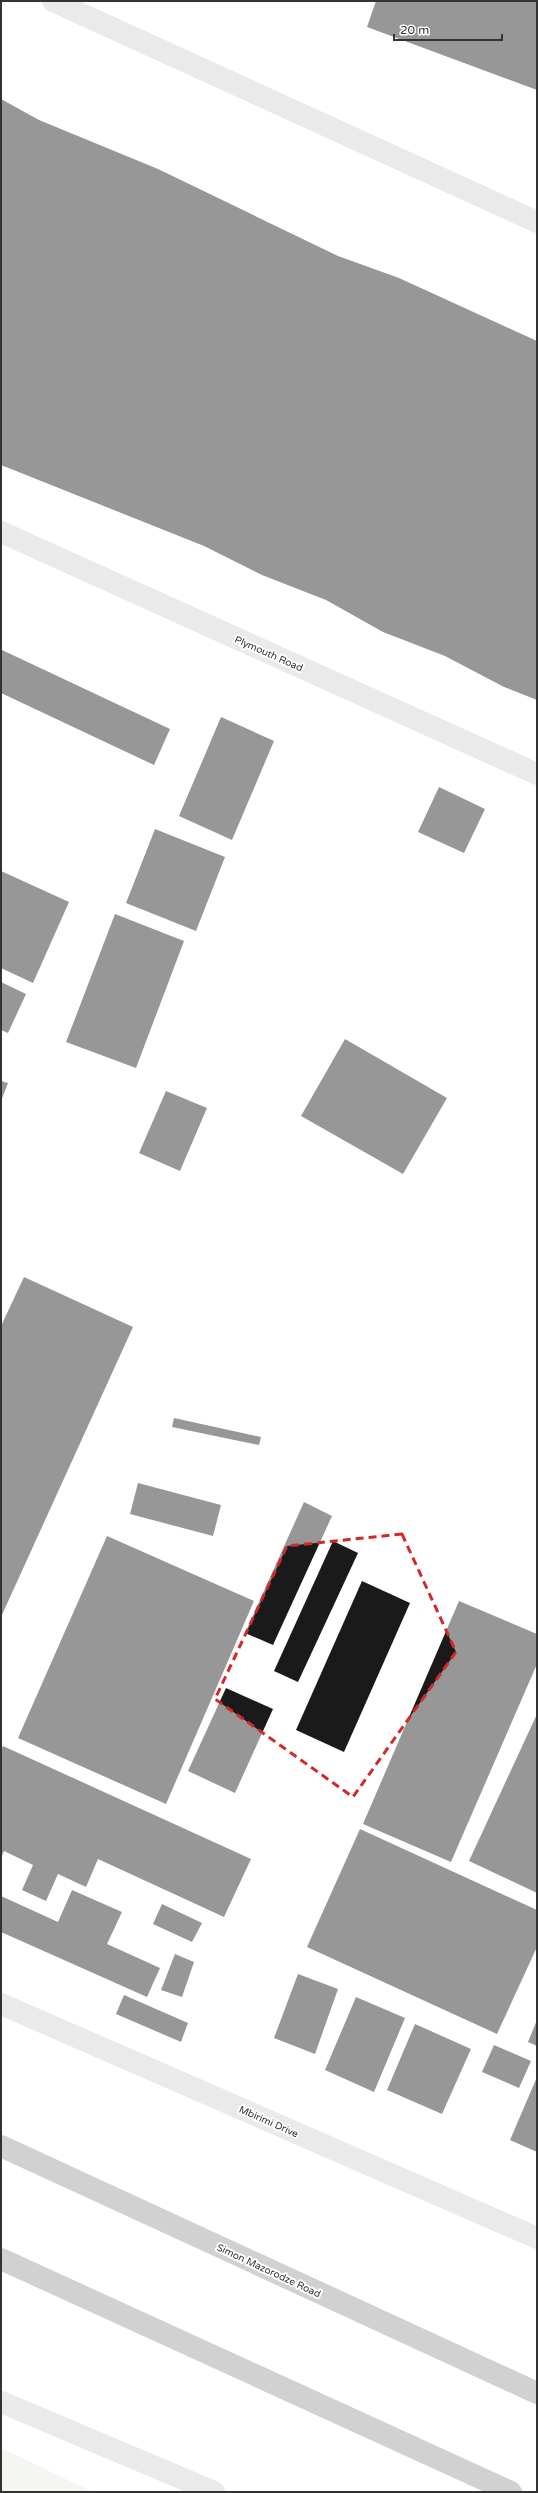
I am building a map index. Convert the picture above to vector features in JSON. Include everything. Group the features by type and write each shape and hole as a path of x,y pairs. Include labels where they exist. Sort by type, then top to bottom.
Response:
{"highway":[{"name":"Simon Mazorodze Road","path":"1,2146 537,2393"},
{"path":"1,2259 512,2492"}],"street":[{"path":"53,1 537,222"},
{"name":"Plymouth Road","path":"1,532 537,774"},
{"name":"Mbirimi Drive","path":"1,2004 537,2238"},
{"path":"1,2402 214,2492"}],"highlighted area":[{"path":"402,1534 456,1652 353,1797 215,1699 287,1546"}],"shaded area":[{"path":"1,2448 93,2492 1,2492"}],"building":[{"path":"376,1 537,1 537,90 367,27"},
{"path":"1,99 39,120 158,169 338,256 399,278 537,341 537,700 504,687 445,656 383,632 326,600 262,575 204,546 1,465"},
{"path":"2,650 170,729 154,765 1,693"},
{"path":"221,717 274,741 232,840 179,816"},
{"path":"439,787 485,809 464,853 418,832"},
{"path":"155,829 225,857 196,931 126,903"},
{"path":"1,871 69,902 33,983 1,968"},
{"path":"115,914 184,941 136,1068 66,1042"},
{"path":"1,982 26,994 8,1033 1,1030"},
{"path":"345,1039 447,1098 403,1174 301,1116"},
{"path":"1,1081 8,1083 1,1101"},
{"path":"166,1091 207,1108 180,1171 139,1153"},
{"path":"24,1277 133,1327 1,1617 1,1326"},
{"path":"174,1418 261,1437 259,1445 172,1427"},
{"path":"138,1483 221,1505 213,1536 130,1514"},
{"path":"304,1502 332,1516 273,1645 245,1633"},
{"path":"107,1536 254,1601 166,1804 18,1738"},
{"path":"333,1541 358,1553 298,1682 274,1671"},
{"path":"362,1581 410,1603 344,1752 296,1730"},
{"path":"459,1601 537,1634 537,1664 451,1862 363,1824"},
{"path":"226,1688 273,1709 235,1793 188,1771"},
{"path":"537,1714 537,1893 469,1861"},
{"path":"3,1746 251,1859 224,1917 98,1859 86,1887 58,1874 46,1901 22,1890 33,1865 4,1851 1,1858 1,1751"},
{"path":"360,1829 537,1910 537,1947 497,2034 307,1947"},
{"path":"72,1890 122,1912 107,1944 160,1968 147,1997 1,1932 1,1896 58,1922"},
{"path":"162,1904 202,1923 192,1942 153,1924"},
{"path":"175,1954 194,1962 182,1997 161,1990"},
{"path":"298,1974 338,1989 315,2054 274,2038"},
{"path":"124,1995 188,2023 181,2042 116,2014"},
{"path":"356,1997 405,2018 374,2092 325,2070"},
{"path":"537,2020 537,2046 528,2042"},
{"path":"415,2024 471,2049 442,2114 387,2090"},
{"path":"494,2045 531,2061 519,2088 482,2072"},
{"path":"537,2077 537,2152 510,2140"}]}
